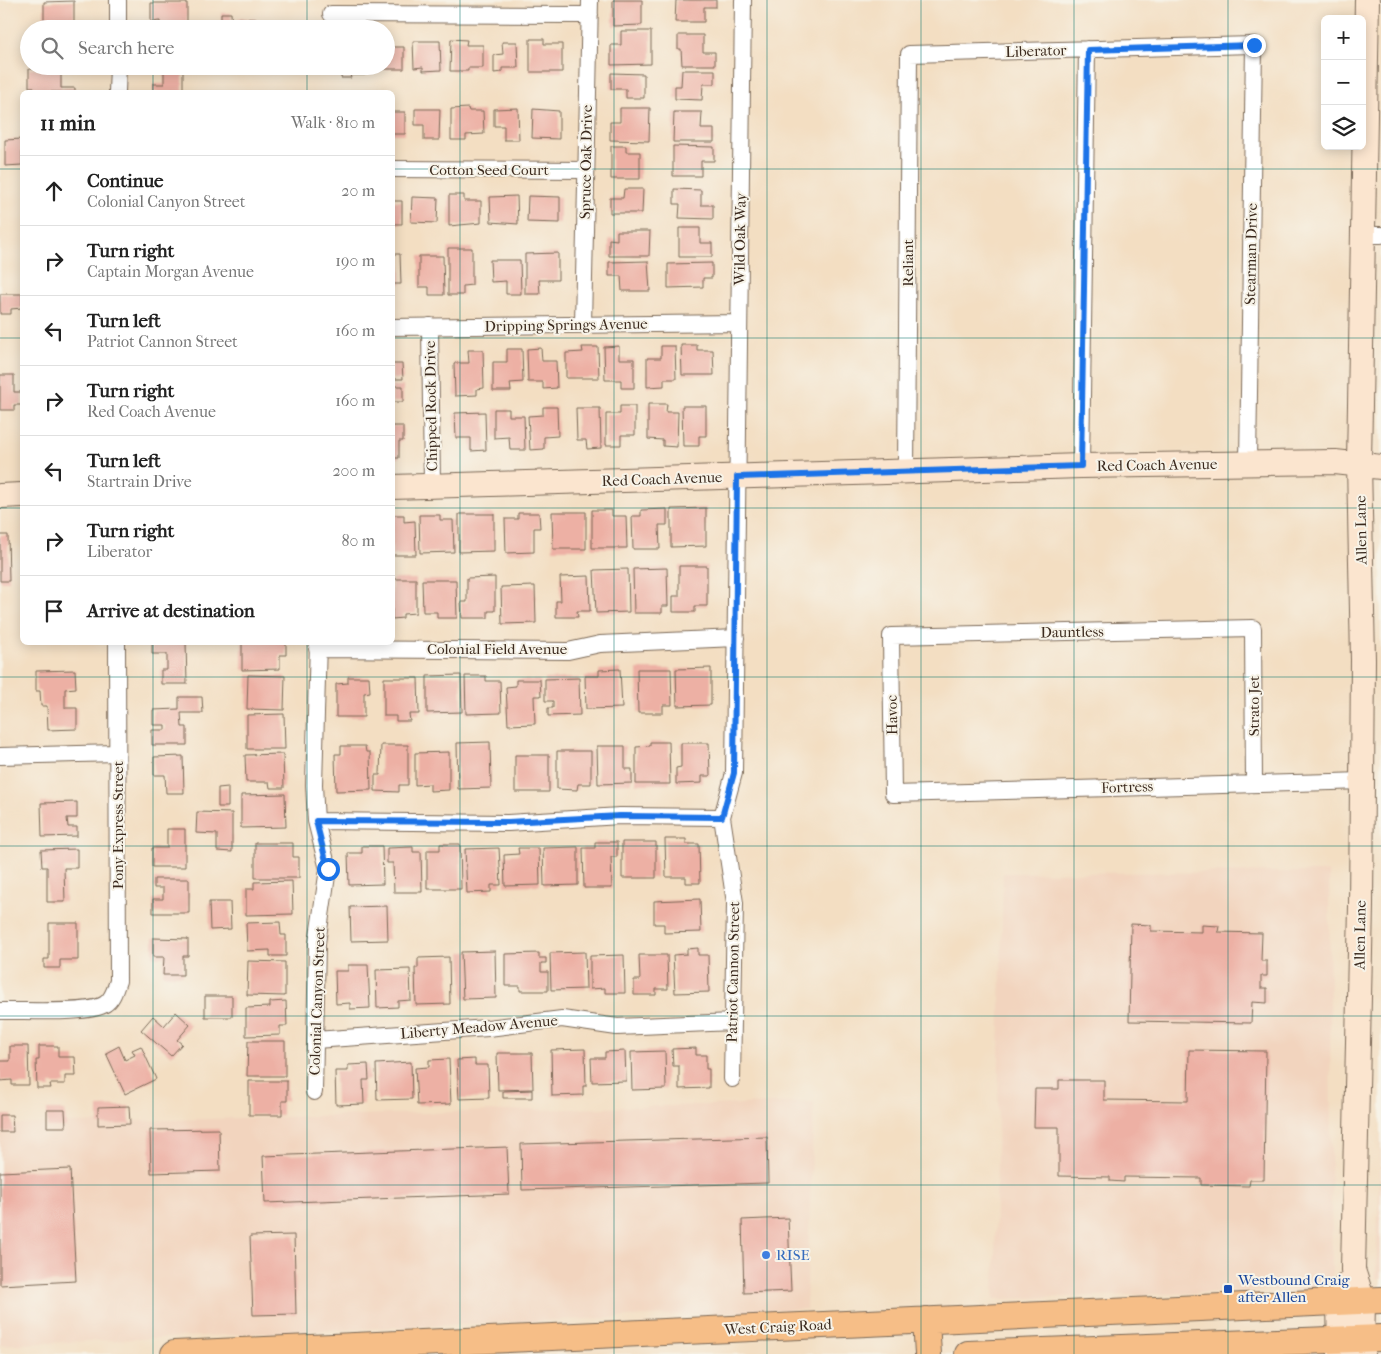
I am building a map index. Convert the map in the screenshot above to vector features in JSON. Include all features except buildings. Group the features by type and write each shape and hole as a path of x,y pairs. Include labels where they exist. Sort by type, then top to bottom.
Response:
{"main road":[{"name":"Allen Lane","path":"1357,1345 1361,1301 1353,1270 1363,660 1370,465 1372,235 1367,0"},
{"name":"Red Coach Avenue","path":"395,487 1081,466 1248,463 1370,465"},
{"path":"0,496 20,495"},
{"name":"West Craig Road","path":"174,1354 507,1346 926,1320 1361,1301"},
{"path":"926,1320 928,1354"},
{"path":"968,1354 1357,1345"}],"street":[{"path":"118,0 118,20"},
{"name":"Wild Oak Way","path":"737,477 743,0"},
{"path":"331,14 590,8"},
{"name":"Spruce Oak Drive","path":"582,324 590,8"},
{"name":"Liberator","path":"909,54 1254,45"},
{"name":"Stearman Drive","path":"1248,463 1254,45"},
{"path":"1081,466 1088,50"},
{"name":"Reliant","path":"906,471 909,54"},
{"path":"118,75 118,90"},
{"name":"Cotton Seed Court","path":"395,169 586,170"},
{"name":"Dripping Springs Avenue","path":"395,327 739,323"},
{"name":"Chipped Rock Drive","path":"430,326 432,486"},
{"name":"Patriot Cannon Street","path":"732,1080 735,903 722,817 734,773 737,477"},
{"name":"Dauntless","path":"891,636 1253,628"},
{"name":"Strato Jet","path":"1253,628 1254,784"},
{"name":"Havoc","path":"891,636 893,794"},
{"name":"Colonial Field Avenue","path":"318,646 568,651 600,644 736,638"},
{"name":"Pony Express Street","path":"0,1011 91,1010 105,1004 114,994 118,981 117,645"},
{"name":"Colonial Canyon Street","path":"314,1092 318,943 328,869 316,821 314,785 318,646"},
{"path":"0,756 117,753"},
{"name":"Fortress","path":"893,794 1361,781"},
{"path":"316,821 508,822 620,816 722,817"},
{"name":"Liberty Meadow Avenue","path":"315,1040 488,1028 562,1019 617,1027 733,1022"}],"shaded area":[{"path":"1329,872 1332,1289 994,1299 1003,873"},
{"path":"814,1102 806,1309 0,1345 0,1125"},
{"path":"1381,1127 1381,1278 1376,1278"}],"place":[{"name":"RISE","path":"766,1255"},
{"name":"Westbound Craig after Allen","path":"1228,1289"}],"route":[{"path":"328,869 316,821 508,822 620,816 722,817 734,773 737,477 1081,466 1088,50 1254,45"}]}
